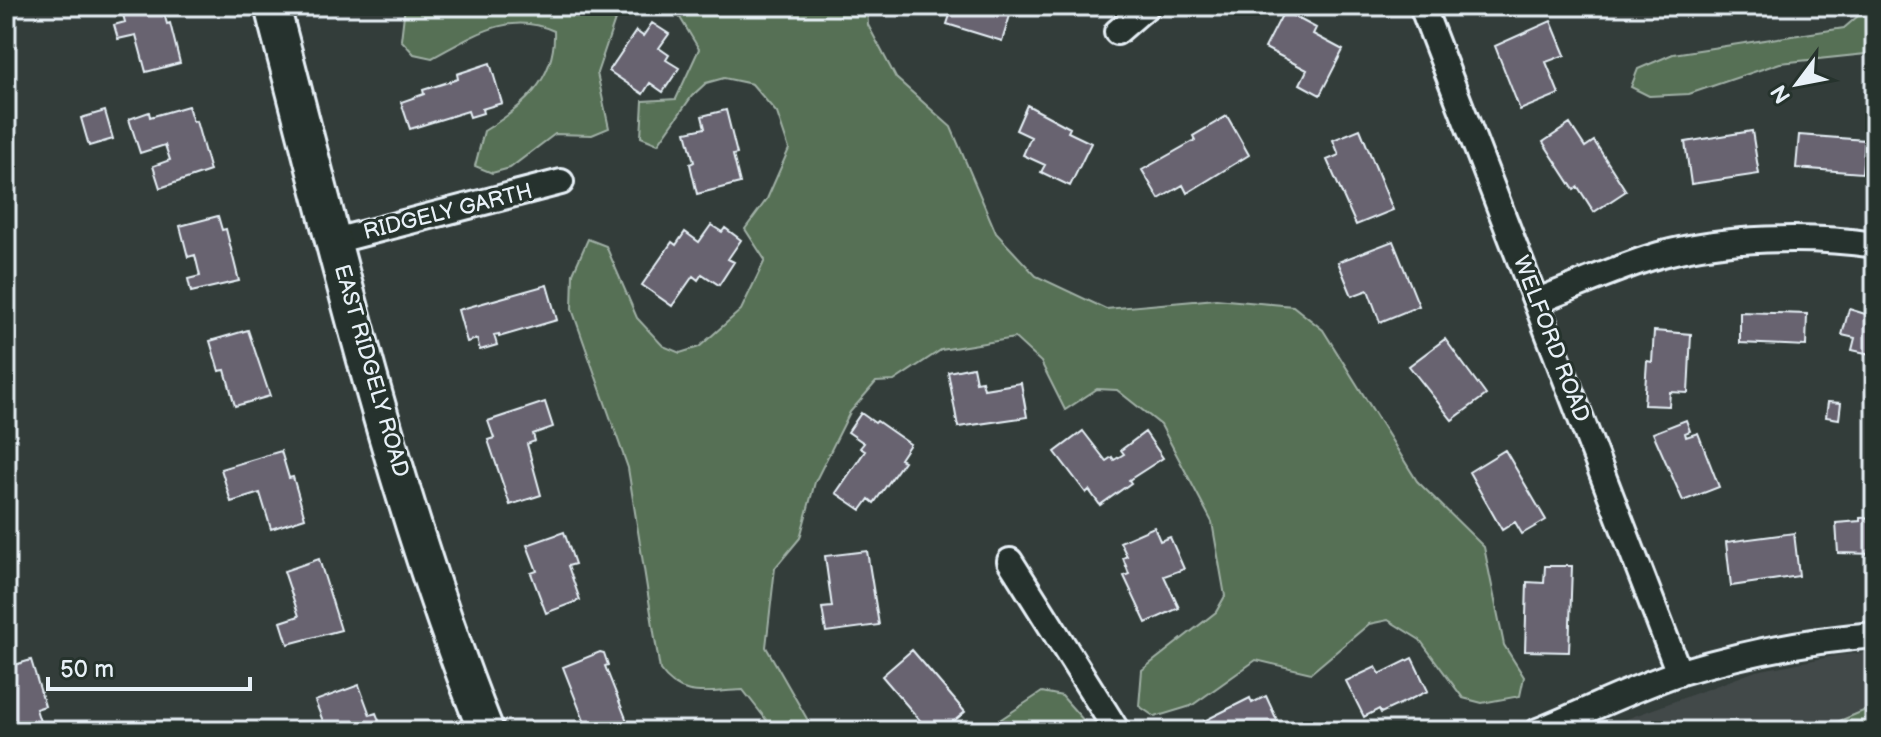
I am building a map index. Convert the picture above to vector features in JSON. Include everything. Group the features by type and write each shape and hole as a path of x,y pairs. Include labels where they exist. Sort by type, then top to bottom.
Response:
{"street":[{"name":"EAST RIDGELY ROAD","path":"272,6 407,498 486,731"},
{"path":"1117,32 1147,6"},
{"name":"WELFORD ROAD","path":"1422,6 1679,673"},
{"name":"RIDGELY GARTH","path":"334,241 561,182"},
{"path":"1537,301 1660,255 1786,239 1875,245"},
{"path":"1010,561 1117,731"},
{"path":"1538,731 1679,673 1759,651 1875,635"}],"shaded area":[{"path":"1875,652 1875,731 1594,731 1756,671 1840,655"}],"green space":[{"path":"405,6 636,6 616,17 597,73 609,128 592,135 555,134 510,168 492,173 475,166 484,131 511,113 543,78 553,48 554,31 521,23 506,25 476,35 432,58 414,54 401,40"},
{"path":"673,6 867,6 868,25 896,78 951,127 996,233 1036,276 1106,309 1216,299 1293,306 1323,330 1417,481 1484,547 1504,645 1524,677 1520,696 1482,703 1463,698 1420,640 1388,620 1369,624 1311,673 1256,660 1191,706 1155,717 1139,706 1142,670 1216,612 1225,596 1212,522 1161,425 1117,390 1097,389 1065,410 1041,362 1015,338 941,350 894,381 876,382 850,412 815,482 800,538 775,568 766,647 814,731 775,731 743,690 697,692 668,680 660,670 628,468 572,309 573,273 588,239 606,246 637,318 663,346 680,353 699,347 741,310 765,260 745,229 767,199 789,149 777,113 752,84 724,78 706,83 692,96 658,144 641,137 643,101 676,99 699,49"},
{"path":"1862,6 1875,6 1875,53 1780,63 1689,94 1649,96 1631,87 1638,69 1673,54 1844,28 1858,16"},
{"path":"1042,692 1062,696 1093,731 983,731"},
{"path":"1875,706 1875,731 1816,731"}],"building":[{"path":"162,6 167,24 170,23 180,63 146,72 136,35 118,39 114,25 125,22 121,7"},
{"path":"953,6 1013,6 1002,41 947,24"},
{"path":"1755,6 1779,6 1779,10 1755,11"},
{"path":"1284,11 1316,28 1313,34 1343,50 1320,95 1300,84 1307,70 1265,48"},
{"path":"1551,21 1565,55 1546,62 1559,94 1520,110 1495,46"},
{"path":"652,23 669,34 659,48 669,55 666,60 679,68 663,92 650,83 643,94 609,71 636,31 643,36"},
{"path":"490,63 502,103 482,109 483,113 470,117 468,111 410,129 401,102 424,94 423,90 458,79 457,74"},
{"path":"1027,105 1091,143 1070,186 1041,172 1045,165 1023,155 1031,137 1016,130"},
{"path":"188,106 193,122 196,121 210,171 160,188 153,166 170,160 165,145 140,153 129,119 149,112 150,117"},
{"path":"726,110 737,154 733,155 740,183 697,194 690,164 694,162 686,132 705,128 702,116"},
{"path":"105,111 113,139 89,146 81,118"},
{"path":"1227,116 1249,155 1187,193 1183,185 1159,199 1142,170 1195,140 1193,136"},
{"path":"1570,124 1585,147 1594,141 1626,191 1594,212 1578,187 1574,190 1543,142"},
{"path":"1360,129 1393,210 1356,225 1327,160 1339,155 1333,140"},
{"path":"1752,131 1759,174 1691,184 1685,142"},
{"path":"1799,135 1865,140 1862,173 1796,168"},
{"path":"218,216 222,230 226,229 239,281 191,292 188,279 200,276 195,255 188,257 180,226"},
{"path":"711,225 722,232 725,228 741,240 728,259 734,262 719,285 702,274 698,280 693,276 672,306 642,285 672,242 676,245 685,232 699,242"},
{"path":"1393,241 1419,306 1380,322 1368,290 1352,296 1338,262"},
{"path":"547,285 557,320 499,337 499,334 494,335 497,345 480,350 477,339 467,342 458,310"},
{"path":"1849,309 1875,317 1875,355 1852,350 1855,338 1842,335"},
{"path":"1740,312 1807,314 1806,346 1740,343"},
{"path":"248,330 270,396 235,406 225,370 219,371 210,341"},
{"path":"1654,331 1691,334 1688,393 1670,392 1669,406 1644,405 1647,361 1652,362"},
{"path":"1445,339 1486,395 1452,420 1409,366"},
{"path":"973,367 976,382 982,381 984,389 1021,383 1027,417 958,427 948,372"},
{"path":"545,402 553,427 533,434 535,441 527,444 541,495 510,505 488,440 494,438 488,421"},
{"path":"1828,402 1841,403 1839,419 1826,417"},
{"path":"861,413 910,444 900,459 904,461 874,503 869,499 861,510 836,493 865,451 860,448 864,443 848,432"},
{"path":"1686,420 1690,431 1685,433 1686,437 1698,433 1719,487 1683,501 1653,433"},
{"path":"1083,431 1106,461 1124,454 1121,450 1145,432 1163,458 1129,480 1131,483 1100,505 1089,490 1086,493 1055,452"},
{"path":"1505,450 1546,520 1522,534 1515,522 1502,530 1469,472"},
{"path":"281,451 289,478 293,477 305,518 271,529 260,493 231,502 221,469"},
{"path":"1875,517 1875,554 1838,553 1836,523"},
{"path":"1154,527 1160,541 1170,537 1184,569 1164,576 1179,608 1146,623 1124,576 1129,574 1123,558 1127,556 1120,542"},
{"path":"564,532 575,564 568,566 580,600 546,613 531,573 537,571 527,545"},
{"path":"1794,533 1799,576 1731,586 1726,542"},
{"path":"867,551 879,625 826,632 822,608 832,607 825,556"},
{"path":"319,559 341,630 288,644 281,622 299,616 284,571"},
{"path":"1545,566 1572,566 1569,652 1525,651 1527,582 1544,583"},
{"path":"912,650 965,712 942,731 929,731 882,676"},
{"path":"604,653 608,665 605,666 631,731 588,731 563,667"},
{"path":"1412,658 1428,691 1381,713 1379,709 1364,717 1346,681 1376,667 1380,674"},
{"path":"31,660 45,706 36,709 43,731 6,731 6,684 13,682 8,667"},
{"path":"359,685 370,715 376,713 383,731 327,731 315,701"},
{"path":"1266,696 1282,731 1209,731 1204,721 1250,698 1252,703"}]}
